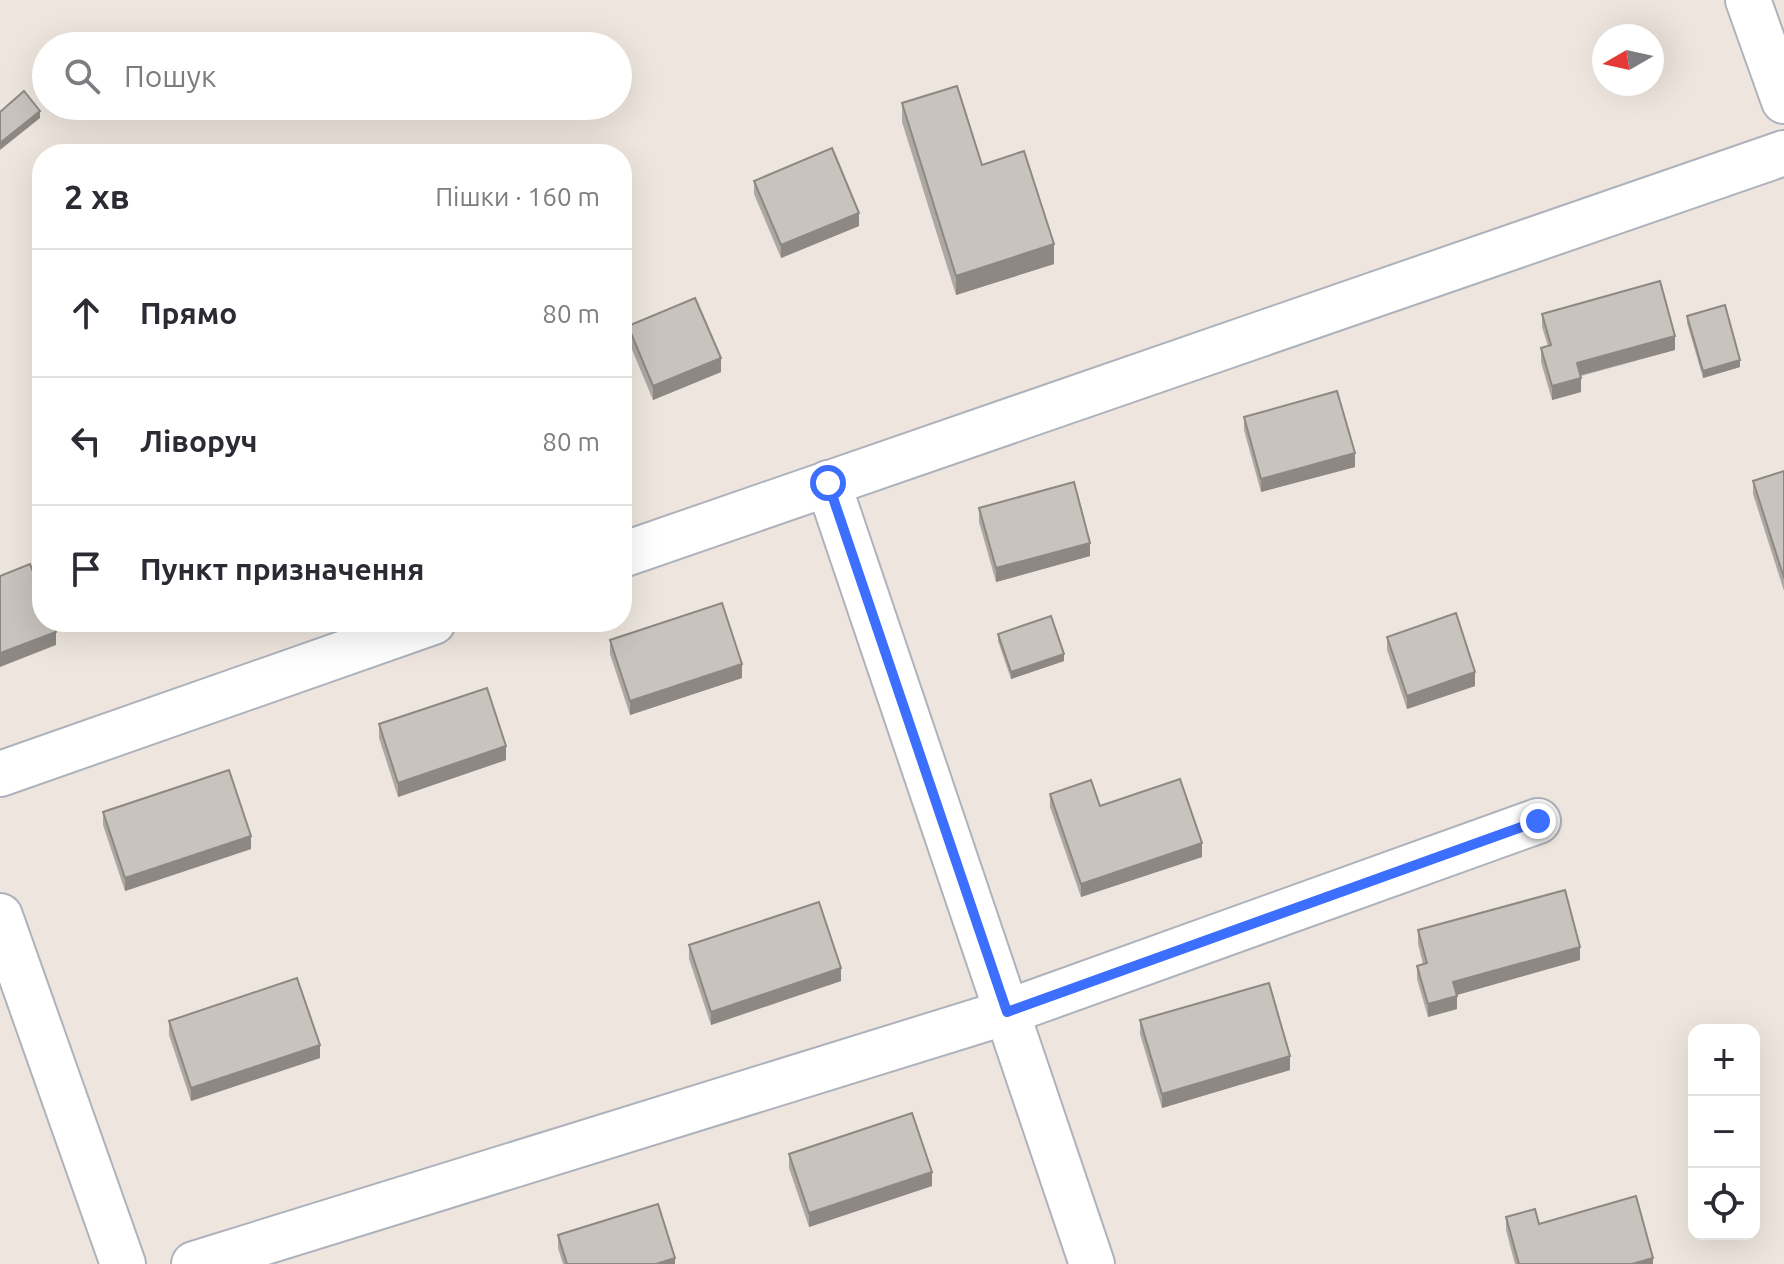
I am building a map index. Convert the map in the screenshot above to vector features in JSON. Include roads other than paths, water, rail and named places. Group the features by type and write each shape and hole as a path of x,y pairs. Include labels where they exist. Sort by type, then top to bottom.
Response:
{"street":[{"path":"1748,0 1784,101"},
{"path":"632,552 1784,153"},
{"path":"828,483 1092,1264"},
{"path":"0,774 405,632"},
{"path":"194,1264 1007,1012 1538,821"},
{"path":"0,916 123,1264"}]}
